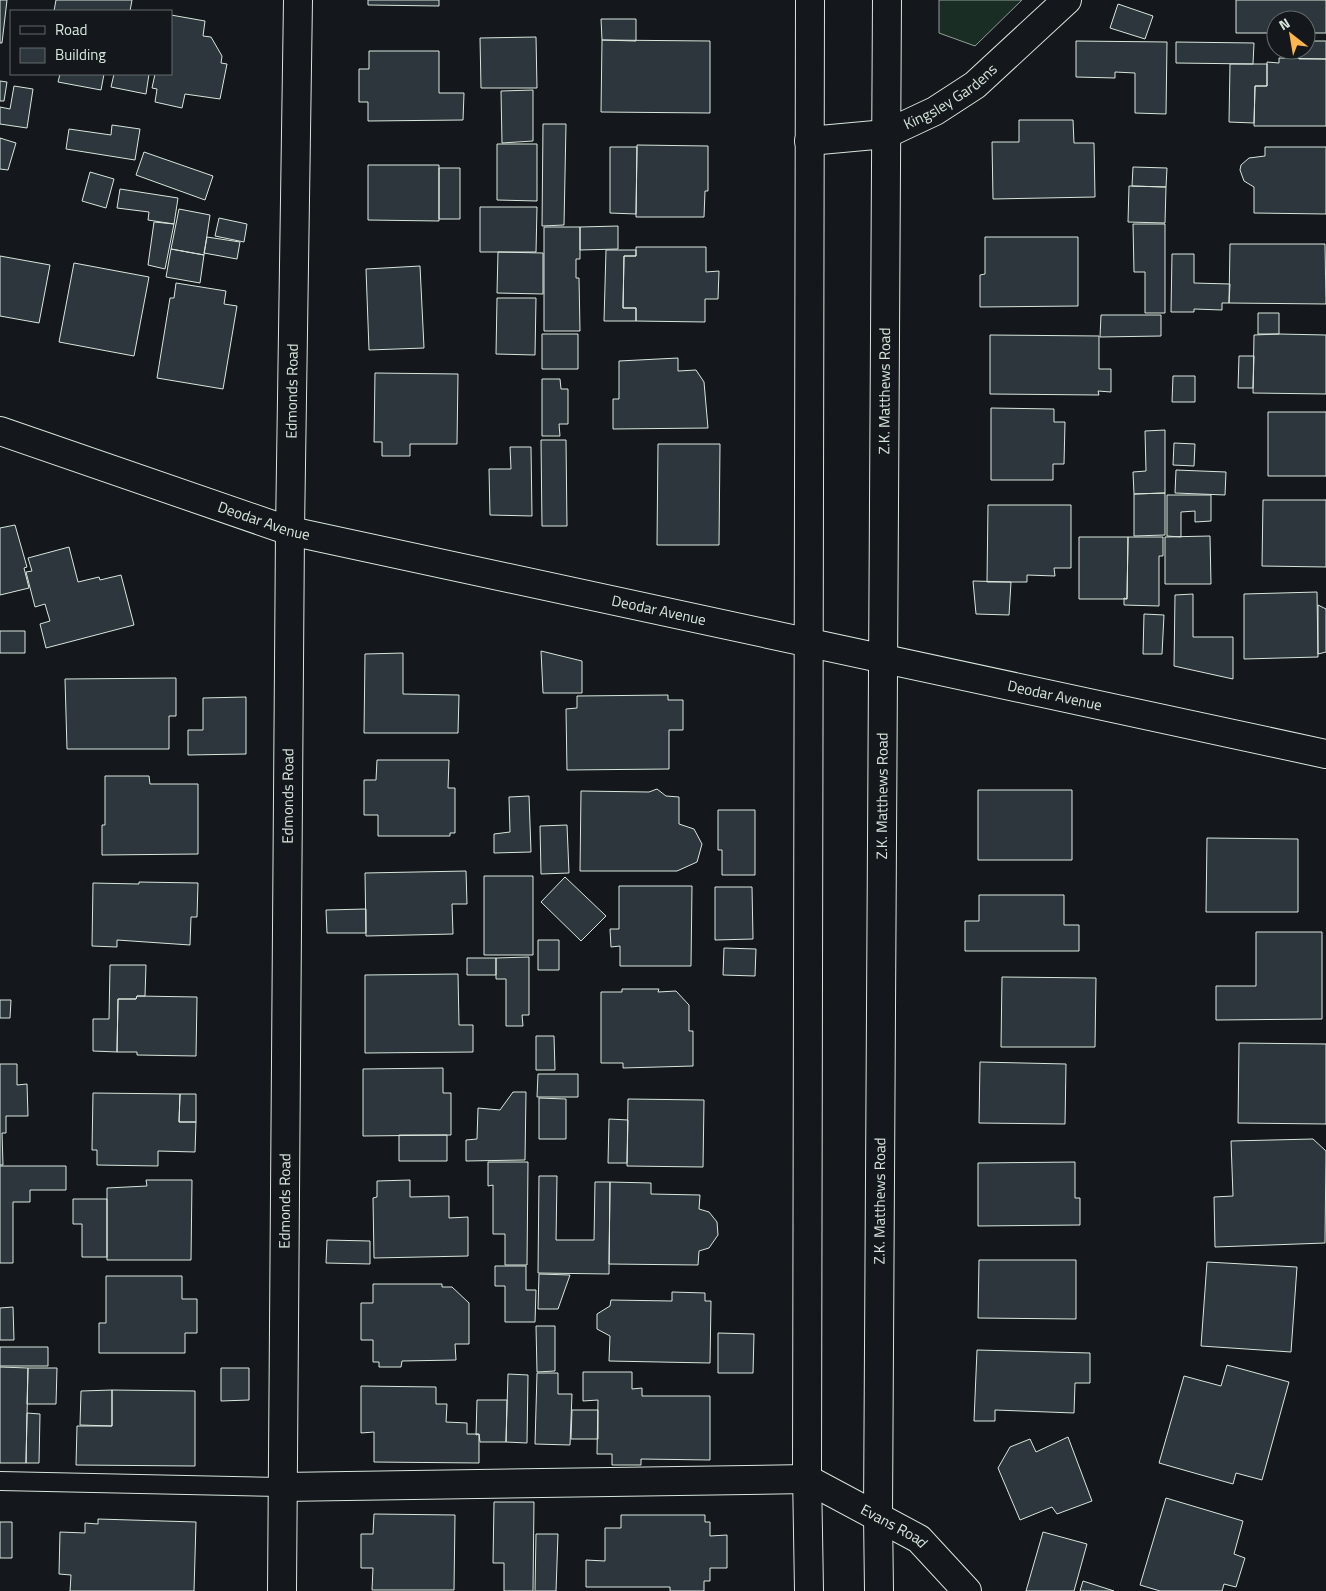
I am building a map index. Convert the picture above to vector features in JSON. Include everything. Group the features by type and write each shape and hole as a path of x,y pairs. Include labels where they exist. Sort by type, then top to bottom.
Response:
{"street":[{"name":"Edmonds Road","path":"282,1591 290,531 298,0"},
{"path":"809,1591 807,1479 810,0"},
{"name":"Z.K. Matthews Road","path":"879,1591 887,0"},
{"name":"Kingsley Gardens","path":"809,141 886,134 935,111 975,85 1067,0"},
{"name":"Deodar Avenue","path":"0,431 290,531 808,643 884,657 1326,754"},
{"path":"282,1487 807,1479"},
{"name":"Evans Road","path":"807,1479 919,1539 967,1591"}],"lane":[{"path":"0,1481 282,1487"}],"green space":[{"path":"939,0 1022,0 975,46 939,33"}],"building":[{"path":"0,0 7,0 2,43 0,43"},
{"path":"56,0 132,0 130,10 54,10"},
{"path":"368,0 439,0 439,6 368,5"},
{"path":"1236,0 1326,0 1326,33 1316,33 1316,10 1266,10 1266,33 1236,33"},
{"path":"1118,4 1153,16 1145,39 1110,28"},
{"path":"172,15 205,21 203,36 211,37 222,56 221,63 227,64 220,99 185,94 182,108 155,102 157,89 152,88 155,75 172,75"},
{"path":"601,19 636,19 636,41 602,40"},
{"path":"536,37 537,88 481,88 480,38"},
{"path":"602,40 710,41 710,113 601,112"},
{"path":"1076,41 1167,42 1166,114 1135,113 1135,73 1115,72 1115,78 1076,77"},
{"path":"1316,41 1326,41 1326,59 1316,59"},
{"path":"1176,42 1254,43 1253,64 1176,63"},
{"path":"369,51 439,51 439,93 464,93 463,120 368,121 368,102 359,102 359,69 369,69"},
{"path":"1326,59 1326,126 1254,126 1255,86 1267,86 1267,62 1279,63 1279,60"},
{"path":"1230,64 1267,64 1267,86 1255,86 1254,123 1229,122"},
{"path":"60,75 104,75 101,90 58,82"},
{"path":"114,75 149,75 146,94 111,87"},
{"path":"0,81 7,82 4,101 0,101"},
{"path":"14,86 33,89 27,128 0,124 0,107 10,109"},
{"path":"533,90 533,141 502,143 501,91"},
{"path":"1019,120 1073,120 1074,143 1094,143 1095,197 993,199 992,142 1019,142"},
{"path":"543,124 566,124 564,225 542,226"},
{"path":"112,125 140,129 135,160 66,149 69,129 111,135"},
{"path":"0,138 16,143 8,170 0,169"},
{"path":"497,144 537,144 537,201 497,200"},
{"path":"637,145 708,146 708,191 705,191 704,217 636,217"},
{"path":"610,147 637,147 636,214 610,213"},
{"path":"1265,147 1326,147 1326,214 1254,213 1254,187 1244,181 1240,170 1241,165 1249,158 1265,156"},
{"path":"144,152 213,176 205,200 136,175"},
{"path":"368,165 439,165 439,221 368,220"},
{"path":"1133,167 1167,168 1166,187 1132,186"},
{"path":"439,168 460,168 460,219 439,219"},
{"path":"90,172 114,179 106,208 82,201"},
{"path":"1129,186 1166,187 1165,223 1128,222"},
{"path":"120,189 178,198 174,224 148,220 149,212 117,208"},
{"path":"480,207 537,207 536,252 480,252"},
{"path":"179,209 210,215 204,255 171,249"},
{"path":"219,218 247,224 244,242 215,236"},
{"path":"154,222 174,224 165,269 148,265"},
{"path":"1133,224 1165,224 1165,313 1145,313 1145,272 1134,272"},
{"path":"618,226 618,249 580,250 580,227"},
{"path":"544,227 580,227 580,259 576,259 576,278 579,278 580,331 544,331"},
{"path":"207,237 240,242 237,259 204,253"},
{"path":"985,237 1078,237 1078,306 980,307 980,275 985,274"},
{"path":"1230,244 1325,244 1326,304 1229,303"},
{"path":"636,247 706,247 706,272 719,271 718,299 705,299 705,322 636,321 636,308 623,308 624,256 636,256"},
{"path":"171,249 204,255 200,283 166,277"},
{"path":"606,250 636,250 636,256 624,256 623,308 636,308 636,321 604,321"},
{"path":"498,252 543,253 543,294 497,293"},
{"path":"1172,254 1194,254 1194,283 1230,284 1229,303 1222,303 1222,310 1194,309 1194,312 1171,312"},
{"path":"0,256 50,265 39,323 0,316"},
{"path":"74,263 149,277 134,356 59,342"},
{"path":"420,266 424,348 369,350 366,269"},
{"path":"176,283 226,291 224,304 237,306 223,389 157,378 170,298 174,298"},
{"path":"497,298 536,298 535,355 496,354"},
{"path":"1258,313 1279,313 1279,334 1258,334"},
{"path":"1101,315 1161,315 1161,336 1100,337"},
{"path":"542,334 578,334 578,369 542,369"},
{"path":"990,335 1099,336 1099,369 1111,369 1111,392 1098,391 1099,395 990,394"},
{"path":"1254,335 1326,335 1326,394 1253,393"},
{"path":"1239,356 1254,356 1253,388 1238,388"},
{"path":"678,358 678,371 696,370 704,382 708,428 613,429 613,399 619,399 619,361"},
{"path":"375,373 458,374 457,444 410,444 410,456 382,456 382,442 374,442"},
{"path":"1173,376 1195,376 1195,402 1172,402"},
{"path":"542,379 560,379 561,389 568,389 568,424 559,424 560,436 542,436"},
{"path":"991,408 1054,409 1054,422 1065,422 1064,464 1053,464 1053,480 991,480"},
{"path":"1268,412 1326,412 1326,476 1268,476"},
{"path":"1165,430 1165,493 1134,494 1133,472 1146,471 1145,431"},
{"path":"541,440 566,440 567,526 542,526"},
{"path":"1174,443 1195,444 1194,466 1173,465"},
{"path":"658,444 720,444 719,545 657,545"},
{"path":"510,447 531,447 532,516 490,515 489,469 511,469"},
{"path":"1176,470 1226,472 1225,495 1175,493"},
{"path":"1165,493 1165,535 1134,536 1134,494"},
{"path":"1167,495 1211,495 1211,521 1195,522 1195,511 1181,512 1181,537 1167,536"},
{"path":"1263,500 1326,500 1326,567 1262,566"},
{"path":"988,505 1071,505 1071,568 1054,568 1055,576 1027,575 1027,582 987,582"},
{"path":"15,525 27,567 24,568 29,588 0,595 0,528"},
{"path":"1210,536 1211,584 1165,584 1165,537"},
{"path":"1079,537 1128,537 1127,599 1079,599"},
{"path":"1128,537 1163,537 1163,556 1159,556 1159,606 1124,605 1124,598 1127,599"},
{"path":"69,547 78,582 99,577 100,580 121,575 134,625 46,648 40,624 50,621 45,604 35,607 26,572 32,571 28,558"},
{"path":"973,581 1011,582 1009,615 976,614"},
{"path":"1317,592 1318,657 1244,659 1244,594"},
{"path":"1193,594 1193,637 1233,637 1233,679 1174,666 1175,595"},
{"path":"1318,605 1326,609 1326,652 1318,654"},
{"path":"1144,614 1164,615 1162,654 1143,654"},
{"path":"0,631 25,631 25,653 0,653"},
{"path":"541,651 582,661 582,693 543,693"},
{"path":"403,653 403,694 459,695 458,733 364,733 365,654"},
{"path":"176,678 176,716 169,716 169,749 67,749 65,679"},
{"path":"668,695 668,700 683,700 683,730 669,730 669,769 567,770 566,709 577,708 577,696"},
{"path":"246,697 246,754 188,755 188,730 203,730 203,698"},
{"path":"377,760 449,760 448,788 455,788 455,833 450,833 450,836 378,836 378,815 364,815 364,780 376,780"},
{"path":"105,776 149,776 150,784 198,784 198,854 102,855 102,825 105,825"},
{"path":"657,789 666,796 679,797 679,824 694,829 702,844 697,862 677,871 580,871 581,791 649,792"},
{"path":"978,790 1072,790 1072,860 978,860"},
{"path":"529,796 531,852 494,853 494,834 510,832 509,797"},
{"path":"718,810 755,810 755,875 722,875 722,850 718,850"},
{"path":"567,825 569,873 541,874 540,826"},
{"path":"1207,838 1298,839 1298,912 1206,912"},
{"path":"466,871 467,904 452,904 453,934 366,936 365,873"},
{"path":"484,876 533,876 533,955 484,955"},
{"path":"565,877 606,916 581,941 541,902"},
{"path":"139,882 198,883 197,917 191,917 190,945 117,940 117,947 92,946 93,883 139,884"},
{"path":"619,886 692,886 691,966 620,966 620,946 611,947 610,929 619,929"},
{"path":"715,887 752,887 753,939 715,940"},
{"path":"979,895 1064,895 1064,925 1079,925 1079,951 965,951 965,921 979,921"},
{"path":"366,909 366,933 327,933 326,910"},
{"path":"1256,932 1322,932 1322,1019 1216,1020 1216,986 1256,986"},
{"path":"538,940 559,940 559,970 538,970"},
{"path":"724,948 756,949 755,976 723,975"},
{"path":"529,957 529,1015 522,1015 523,1026 506,1026 506,979 496,979 496,958"},
{"path":"467,958 496,958 496,975 467,975"},
{"path":"110,965 146,965 145,996 137,996 136,999 118,999 117,1052 93,1051 93,1019 109,1019"},
{"path":"458,974 459,1025 473,1025 473,1052 365,1053 365,975"},
{"path":"1002,977 1096,978 1095,1047 1001,1047"},
{"path":"622,989 659,989 658,992 676,991 689,1005 689,1031 693,1031 693,1066 623,1068 623,1063 601,1063 601,992 622,992"},
{"path":"137,996 197,997 196,1056 137,1055 137,1052 117,1052 118,999 136,999"},
{"path":"0,1000 11,1000 10,1018 0,1018"},
{"path":"536,1036 554,1036 555,1070 536,1070"},
{"path":"1239,1043 1326,1044 1326,1124 1238,1123"},
{"path":"980,1062 1066,1064 1065,1124 979,1123"},
{"path":"0,1064 17,1064 17,1085 27,1084 28,1116 6,1116 6,1133 2,1133 3,1165 0,1165"},
{"path":"443,1068 443,1093 451,1093 451,1135 363,1136 363,1069"},
{"path":"538,1074 578,1074 578,1097 537,1097"},
{"path":"513,1092 526,1092 525,1160 466,1161 466,1140 477,1139 478,1108 500,1110"},
{"path":"93,1093 180,1094 179,1122 196,1122 195,1152 158,1151 158,1166 97,1165 97,1150 92,1150"},
{"path":"180,1094 196,1094 196,1122 179,1122"},
{"path":"539,1098 566,1099 566,1139 539,1139"},
{"path":"628,1099 704,1100 703,1167 627,1166"},
{"path":"609,1119 628,1120 627,1163 608,1163"},
{"path":"399,1135 447,1135 447,1161 399,1161"},
{"path":"1313,1139 1326,1151 1325,1243 1215,1247 1214,1197 1233,1196 1231,1141"},
{"path":"488,1162 528,1162 527,1265 505,1265 505,1234 493,1234 493,1185 488,1186"},
{"path":"1075,1162 1075,1198 1080,1198 1080,1225 978,1226 978,1163"},
{"path":"0,1166 66,1166 66,1190 30,1190 30,1202 13,1202 13,1263 0,1263"},
{"path":"539,1176 557,1176 556,1240 594,1240 595,1182 610,1182 609,1274 538,1273"},
{"path":"146,1180 192,1180 191,1260 107,1260 107,1188 147,1186"},
{"path":"410,1180 410,1197 449,1196 449,1218 468,1217 468,1256 374,1258 373,1198 377,1197 377,1181"},
{"path":"610,1182 651,1183 651,1194 700,1195 699,1209 709,1212 717,1222 718,1235 709,1248 699,1251 698,1265 609,1264"},
{"path":"73,1199 107,1199 107,1257 82,1257 82,1224 73,1224"},
{"path":"327,1240 370,1241 370,1264 326,1263"},
{"path":"979,1260 1076,1260 1076,1319 978,1318"},
{"path":"1207,1262 1297,1267 1291,1352 1201,1346"},
{"path":"495,1266 526,1266 526,1290 536,1290 535,1322 505,1322 505,1286 495,1286"},
{"path":"539,1274 570,1275 558,1309 538,1309"},
{"path":"106,1276 182,1276 182,1299 197,1299 197,1333 185,1333 185,1353 99,1353 99,1323 106,1323"},
{"path":"373,1284 442,1284 442,1287 452,1287 469,1303 469,1344 455,1344 456,1360 402,1361 401,1367 379,1367 379,1362 373,1362 373,1340 361,1340 361,1303 373,1303"},
{"path":"672,1292 705,1293 705,1301 711,1301 710,1363 609,1361 610,1336 597,1329 597,1314 610,1306 611,1300 672,1301"},
{"path":"13,1307 14,1340 0,1340 0,1308"},
{"path":"536,1326 555,1326 555,1371 537,1372"},
{"path":"718,1333 754,1334 753,1373 718,1373"},
{"path":"0,1347 48,1347 48,1366 0,1366"},
{"path":"977,1350 1090,1353 1090,1383 1075,1383 1074,1413 995,1410 995,1421 974,1421"},
{"path":"1227,1365 1289,1382 1262,1480 1236,1473 1233,1484 1159,1463 1184,1376 1221,1386"},
{"path":"0,1367 28,1368 26,1463 0,1463"},
{"path":"28,1368 57,1368 56,1404 27,1404"},
{"path":"221,1368 249,1368 249,1400 221,1401"},
{"path":"583,1372 632,1372 632,1389 642,1388 642,1396 710,1396 710,1460 641,1459 641,1465 612,1465 612,1454 597,1454 598,1400 583,1401"},
{"path":"537,1373 558,1373 558,1394 572,1394 570,1445 535,1444"},
{"path":"508,1374 528,1375 527,1443 506,1442"},
{"path":"361,1386 436,1387 436,1404 447,1404 446,1422 467,1423 467,1434 479,1434 479,1463 374,1462 374,1432 361,1433"},
{"path":"112,1390 112,1426 80,1425 81,1391"},
{"path":"112,1390 195,1391 195,1466 76,1465 77,1426 112,1426"},
{"path":"477,1400 507,1400 506,1442 480,1442 479,1434 476,1435"},
{"path":"572,1410 598,1410 598,1439 571,1439"},
{"path":"27,1413 40,1414 39,1463 26,1463"},
{"path":"1068,1437 1092,1501 1057,1514 1052,1507 1020,1520 998,1468 1010,1447 1030,1439 1036,1452"},
{"path":"1166,1498 1243,1521 1234,1554 1245,1558 1236,1587 1224,1584 1222,1591 1160,1591 1140,1585"},
{"path":"494,1502 534,1502 533,1591 504,1591 504,1563 493,1563"},
{"path":"374,1514 455,1515 454,1590 372,1590 373,1568 361,1568 361,1534 373,1534"},
{"path":"621,1515 705,1515 705,1522 710,1522 710,1536 727,1535 727,1568 710,1568 710,1581 704,1581 704,1591 670,1591 670,1587 586,1587 586,1560 605,1561 605,1528 621,1528"},
{"path":"98,1519 196,1522 194,1591 70,1591 71,1575 59,1574 60,1532 85,1533 85,1523 98,1524"},
{"path":"0,1522 12,1522 12,1558 0,1558"},
{"path":"1043,1532 1087,1544 1074,1591 1026,1591"},
{"path":"536,1534 558,1534 556,1591 535,1591"},
{"path":"1083,1581 1114,1591 1080,1591"}]}
